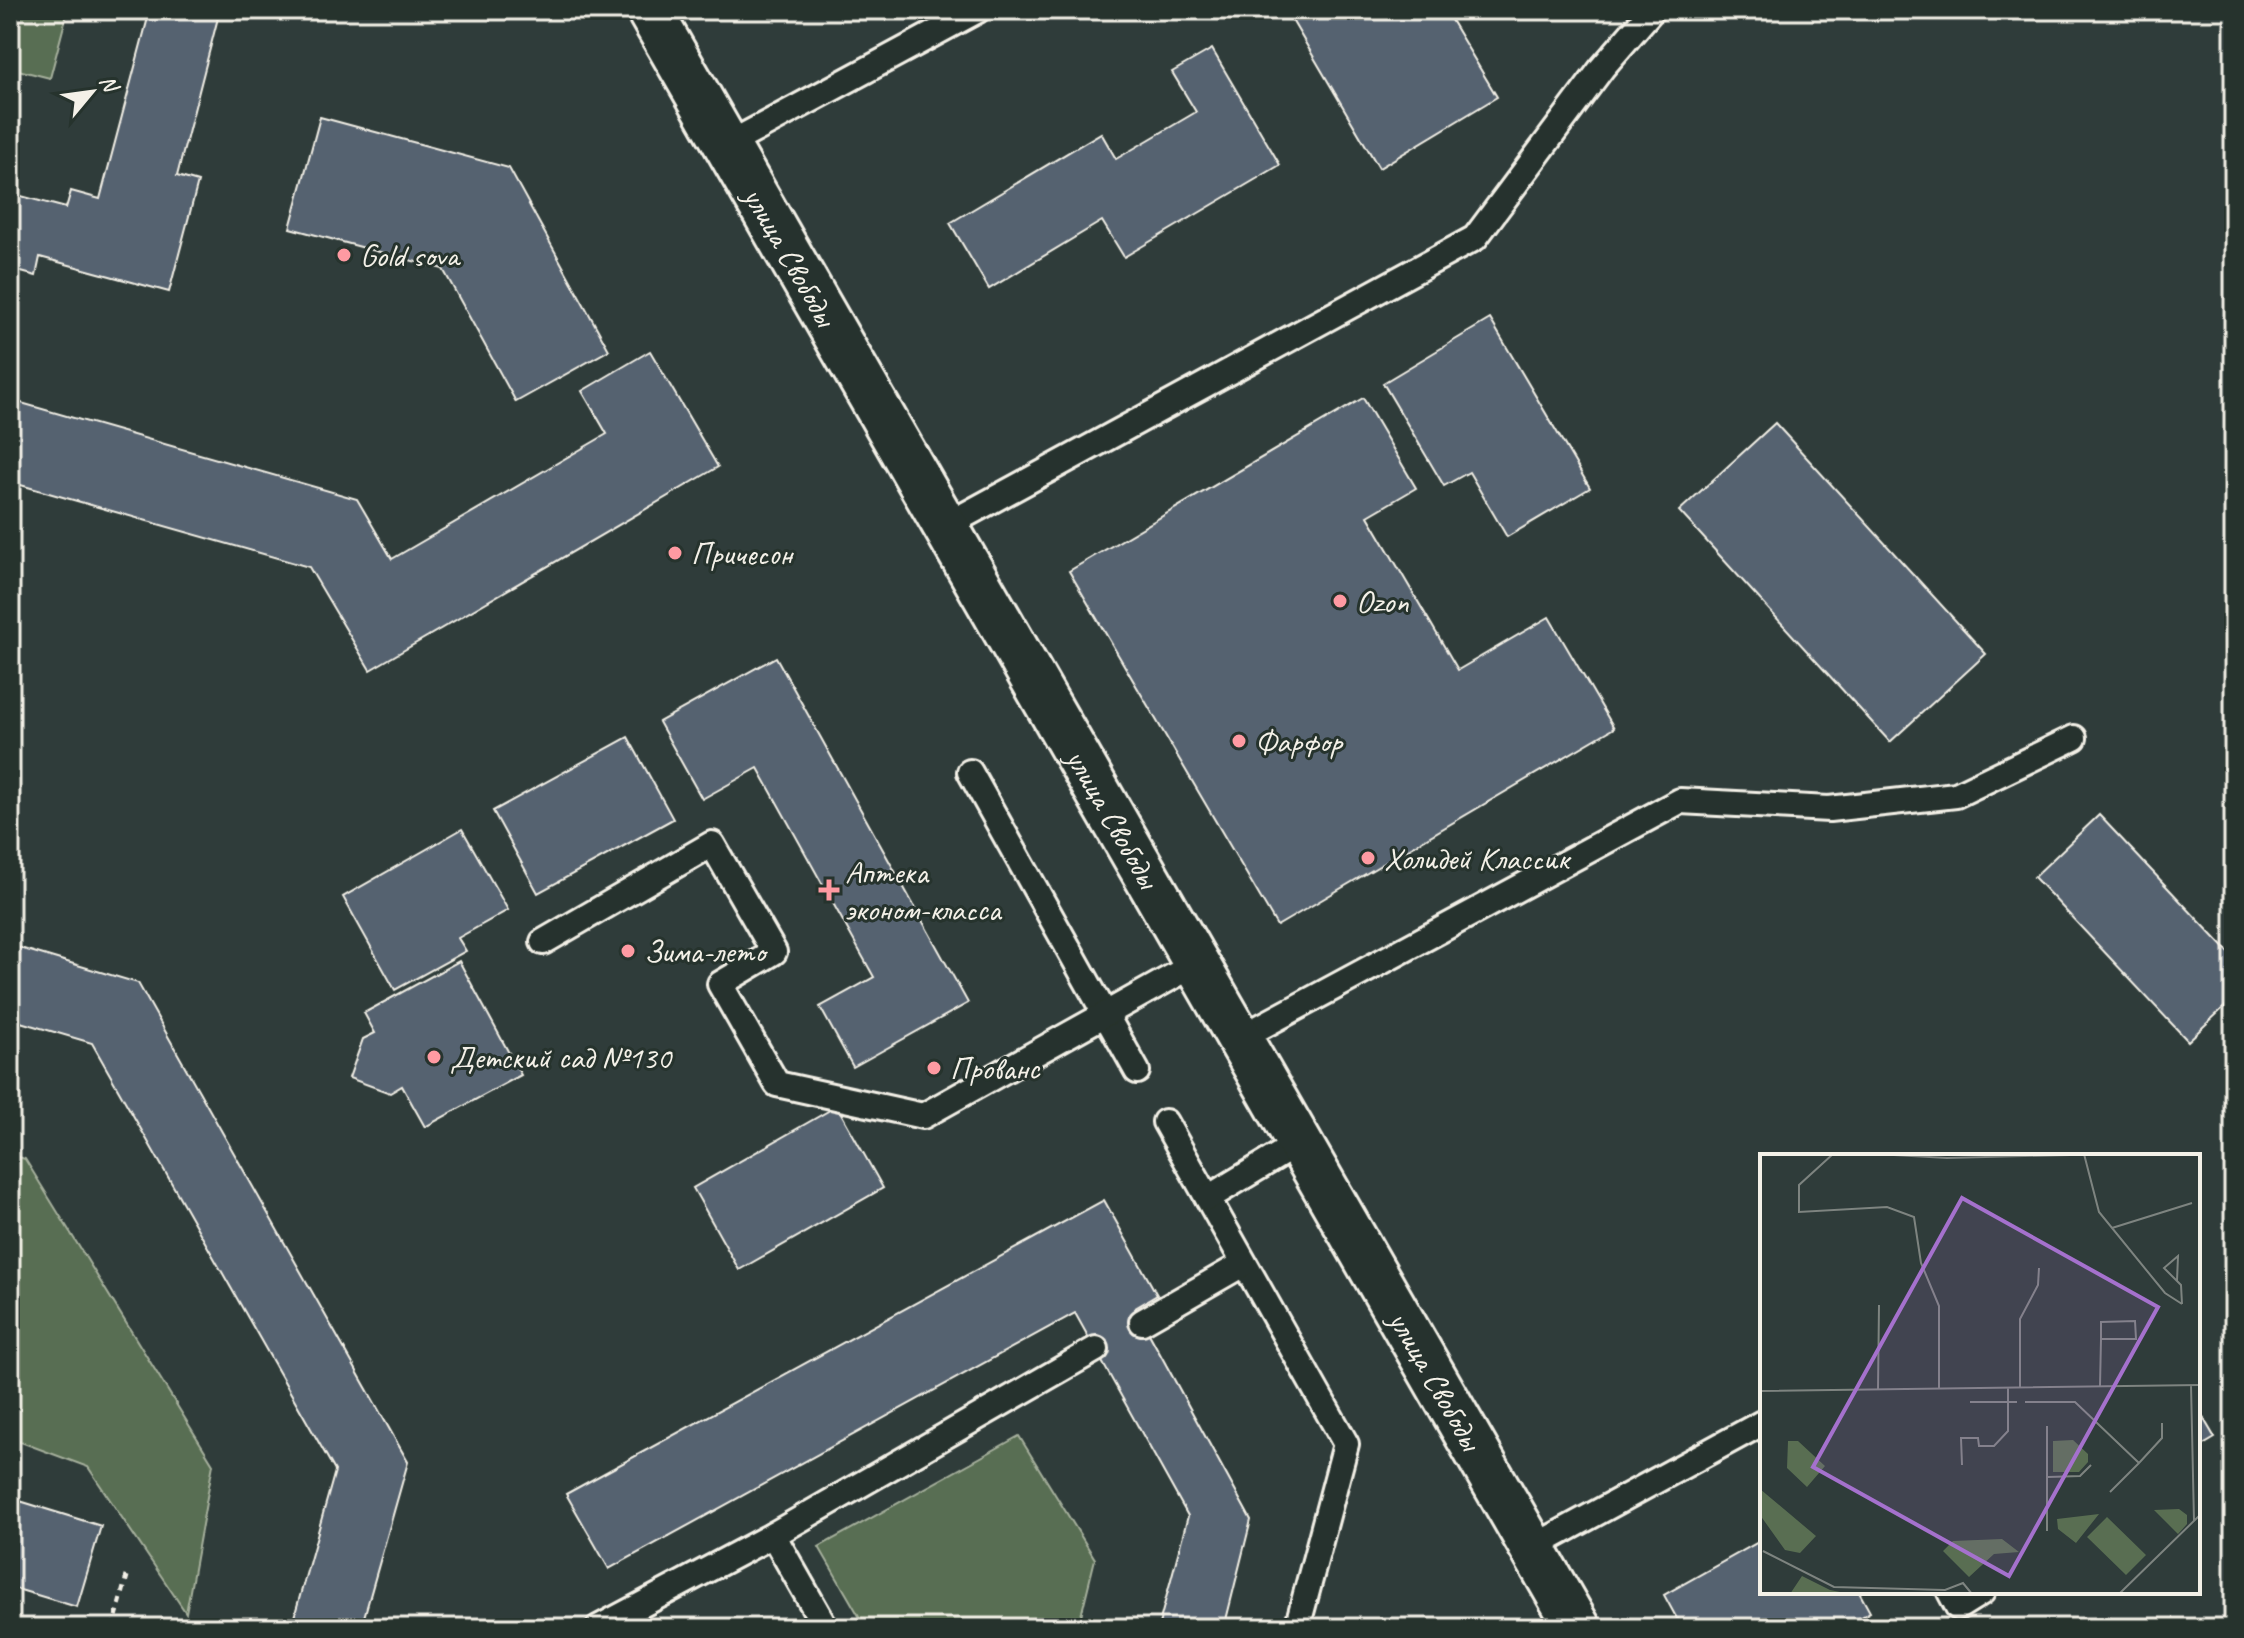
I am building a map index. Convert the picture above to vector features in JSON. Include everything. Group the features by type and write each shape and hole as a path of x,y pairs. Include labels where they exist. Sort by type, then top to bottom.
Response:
{"street":[{"name":"улица Свободы","path":"649,10 1578,1628"}],"lane":[{"path":"727,145 978,10"},
{"path":"945,526 1475,238 1602,68 1652,10"},
{"path":"1240,1038 1680,801 1829,809 1956,795 2074,738"},
{"path":"970,772 1137,1071"},
{"path":"543,942 712,844 774,952 720,984 777,1084 923,1116 1197,963"},
{"path":"1165,1122 1346,1444 1297,1628"},
{"path":"1208,1198 1299,1143"},
{"path":"1142,1322 1243,1264"},
{"path":"598,1628 773,1535 1096,1349"},
{"path":"1532,1548 1760,1424"},
{"path":"773,1535 826,1628"},
{"path":"1951,1594 1958,1607 1979,1594"}],"path":[{"path":"113,1628 127,1576"}],"green space":[{"path":"10,10 68,10 50,78 10,68"},
{"path":"10,1154 25,1159 213,1464 186,1613 88,1467 10,1438"},
{"path":"1019,1436 1095,1559 1078,1628 866,1628 819,1547"}],"building":[{"path":"150,10 220,10 177,176 198,182 169,292 40,257 36,276 10,269 10,193 66,208 71,191 100,199"},
{"path":"1286,10 1445,10 1497,97 1379,168"},
{"path":"1212,49 1280,165 1124,257 1102,221 989,289 950,223 1101,133 1116,159 1196,112 1172,72"},
{"path":"320,117 509,168 609,350 516,402 443,269 290,228"},
{"path":"1490,319 1590,488 1507,537 1469,472 1444,486 1383,383"},
{"path":"650,351 718,467 370,670 309,567 10,482 11,400 357,499 392,559 607,434 582,391"},
{"path":"1363,398 1416,488 1368,516 1458,670 1549,617 1614,728 1277,926 1069,571"},
{"path":"1775,423 1986,654 1890,742 1679,511"},
{"path":"776,657 968,1003 853,1067 820,1007 874,977 758,768 702,799 659,722"},
{"path":"628,737 673,819 538,893 493,811"},
{"path":"2099,815 2234,958 2234,998 2188,1041 2034,877"},
{"path":"462,829 508,910 458,938 466,951 395,990 343,897"},
{"path":"10,945 138,983 408,1462 361,1628 291,1628 335,1471 92,1043 10,1019"},
{"name":"Детский сад №130","path":"459,961 521,1075 425,1127 402,1086 390,1093 349,1078 363,1039 375,1033 364,1013"},
{"path":"837,1106 883,1188 739,1270 693,1188"},
{"path":"1104,1200 1157,1295 1135,1308 1251,1520 1224,1628 1158,1628 1188,1516 1075,1313 609,1569 566,1494"},
{"path":"2200,1412 2215,1438 2200,1447"},
{"path":"10,1498 101,1526 77,1607 10,1587"},
{"path":"1760,1541 1760,1594 1860,1594 1870,1612 1842,1628 1682,1628 1664,1595"},
{"path":"2110,1618 2115,1628 2093,1628"}],"place":[{"name":"Gold sova","path":"344,255"},
{"name":"Причесон","path":"675,553"},
{"name":"Ozon","path":"1340,601"},
{"name":"Фарфор","path":"1239,741"},
{"name":"Холидей Классик","path":"1368,858"},
{"name":"Аптека эконом-класса","path":"829,890"},
{"name":"Зима-лето","path":"628,951"},
{"name":"Детский сад №130","path":"434,1057"},
{"name":"Прованс","path":"934,1068"}]}
